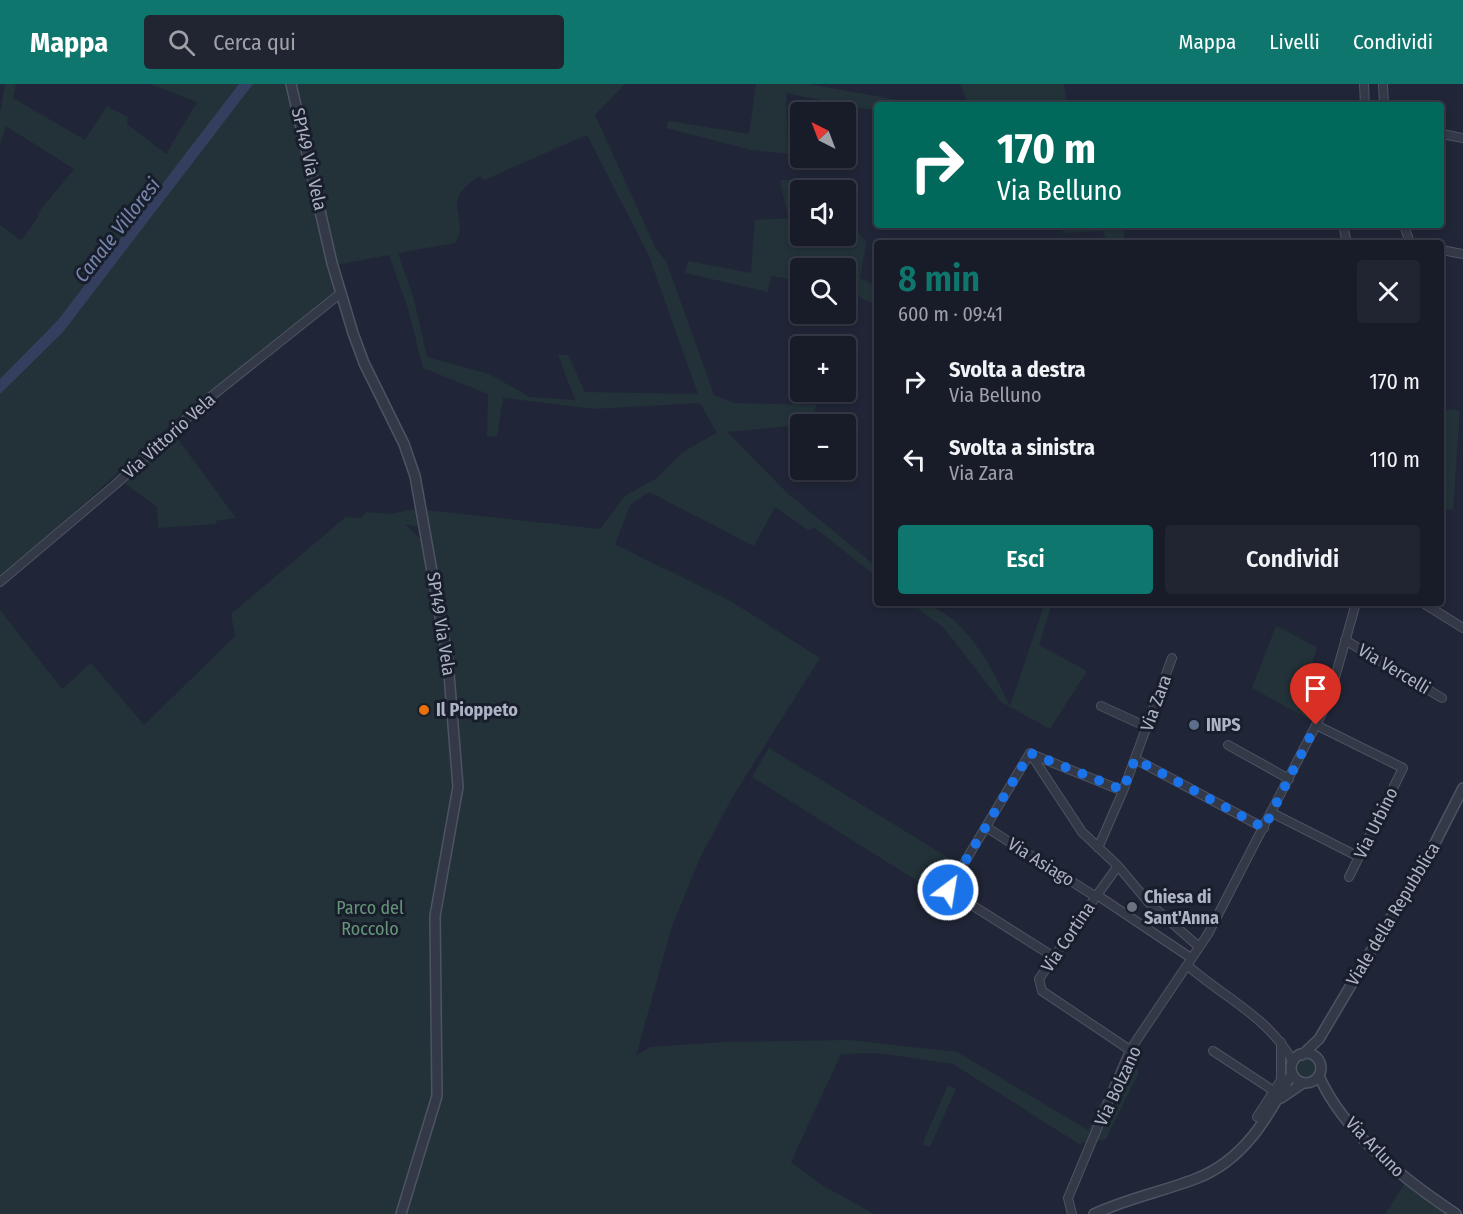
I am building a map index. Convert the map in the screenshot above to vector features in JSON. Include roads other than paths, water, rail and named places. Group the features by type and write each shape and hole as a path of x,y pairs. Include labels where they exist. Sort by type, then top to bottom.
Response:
{"street":[{"name":"SP149 Via Vela","path":"291,84 341,292 364,363 404,444 415,476 445,636 458,764 456,809 435,916 437,1096 401,1214"},
{"path":"1364,84 1365,102"},
{"path":"1383,84 1384,102"},
{"path":"1444,134 1463,138"},
{"path":"1444,250 1463,254"},
{"name":"Via Vittorio Vela","path":"0,582 116,484 208,399 341,292"},
{"name":"Via Bolzano","path":"1072,1214 1068,1198 1130,1050 1208,934 1272,813 1329,699 1355,606"},
{"path":"1428,606 1463,628"},
{"name":"Via Vercelli","path":"1345,640 1442,698"},
{"name":"Via Zara","path":"1098,848 1123,790 1172,658"},
{"path":"1101,706 1147,726"},
{"name":"Via Urbino","path":"1316,725 1403,768 1349,877"},
{"path":"1228,745 1289,779"},
{"path":"1030,753 1123,790"},
{"path":"1030,753 948,890 1054,957"},
{"path":"1030,753 1067,811 1098,848 1118,866 1149,903 1198,946"},
{"path":"1135,759 1264,828"},
{"name":"Viale della Repubblica","path":"1319,1039 1434,845 1463,788"},
{"path":"1272,813 1359,857"},
{"name":"Via Asiago","path":"986,827 1093,896 1097,895 1189,961"},
{"name":"Via Cortina","path":"1118,866 1040,979 1042,991 1130,1050"},
{"path":"1189,961 1243,1006 1298,1057"},
{"path":"1094,1214 1196,1179 1217,1169 1246,1145 1277,1102 1298,1057 1319,1039"},
{"path":"1277,1102 1304,1083 1315,1080 1319,1076 1321,1069 1319,1039"},
{"path":"1257,1116 1281,1080 1283,1045"},
{"path":"1213,1051 1274,1090"},
{"path":"1298,1057 1312,1054 1319,1060"},
{"path":"1292,1072 1304,1083"},
{"name":"Via Arluno","path":"1319,1076 1328,1095 1394,1170 1456,1214"},
{"name":"Via Arluno","path":"1304,1083 1328,1095"}],"water":[{"path":"239,84 253,84 63,332 0,394 0,379 58,320"}],"place":[{"name":"Il Pioppeto","path":"424,710"},
{"name":"INPS","path":"1194,725"},
{"name":"Chiesa di Sant'Anna","path":"1132,907"}],"water label":[{"name":"Canale Villoresi","path":"117,230"}],"park label":[{"name":"Parco del Roccolo","path":"370,918"}]}
